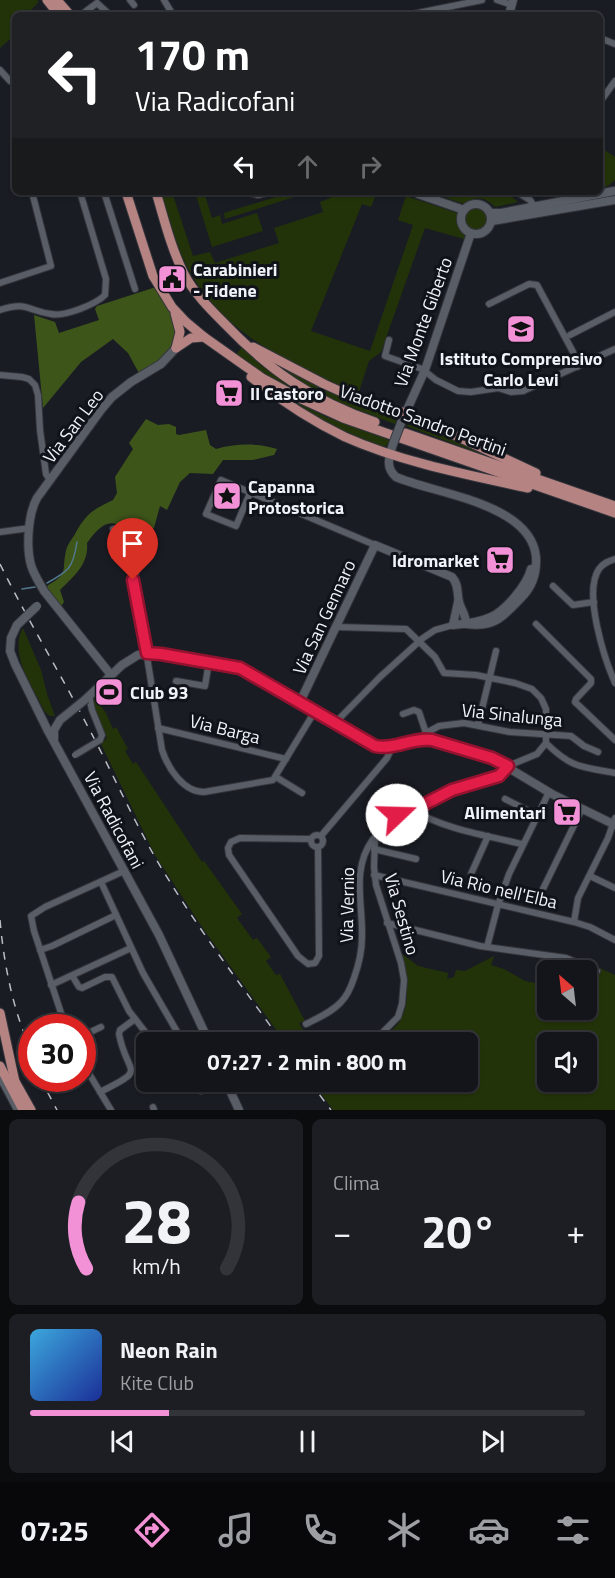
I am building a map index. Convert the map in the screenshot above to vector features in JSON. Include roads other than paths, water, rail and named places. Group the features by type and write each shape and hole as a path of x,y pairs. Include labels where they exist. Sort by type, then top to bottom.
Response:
{"main road":[{"path":"46,0 56,12"},
{"path":"57,0 67,12"},
{"path":"127,195 153,276 172,307 189,325 238,362 250,375 302,413 345,436 506,483 564,492"},
{"path":"157,195 184,273 203,301 236,336 305,376 514,463 564,492"},
{"path":"172,307 180,332 176,348"},
{"name":"Viadotto Sandro Pertini","path":"236,336 278,373 333,406 615,513"},
{"path":"176,348 190,338 204,337"},
{"name":"Viadotto Sandro Pertini","path":"238,362 278,387 328,412 564,492 615,506"},
{"path":"0,1013 15,1082"},
{"path":"0,1049 31,1110"},
{"path":"0,1066 23,1110"}],"street":[{"path":"423,12 482,0"},
{"path":"497,0 512,2"},
{"path":"85,12 97,3 107,12"},
{"path":"0,70 10,81"},
{"path":"603,98 615,81"},
{"path":"0,283 51,267 33,195"},
{"path":"0,310 20,305 57,315 95,303 105,295 106,279 81,195"},
{"path":"105,195 135,289"},
{"path":"422,195 464,210"},
{"path":"522,195 531,200 534,206"},
{"path":"491,217 534,206 615,195"},
{"path":"491,217 615,195"},
{"path":"472,204 486,207 491,217 490,227 478,234 466,230 462,222 464,210 472,204"},
{"name":"Via Monte Giberto","path":"392,449 402,418 425,370 471,233"},
{"path":"489,304 530,284 537,285 573,352 577,367"},
{"path":"570,335 615,312"},
{"path":"389,340 385,356 425,370 436,380 458,391 471,392 498,388 515,392 527,389 615,349"},
{"name":"Via San Leo","path":"111,675 44,591 35,576 30,559 32,506 112,397 131,382 161,364 176,348"},
{"path":"0,375 29,379 37,388 46,474 50,480"},
{"path":"336,722 380,677 431,632 453,625 483,626 502,613 529,588 534,577 535,549 528,534 517,523 468,500 397,478 389,468 392,449"},
{"path":"248,492 236,526 206,513 221,480 433,568 454,579 457,584 466,624"},
{"path":"502,613 527,580 532,560 530,547 525,537 504,515"},
{"path":"0,532 30,528"},
{"path":"113,529 136,572 133,578 162,750 182,783 191,790 204,792 272,780 276,777 315,711"},
{"name":"Via San Gennaro","path":"300,702 375,545"},
{"path":"615,559 602,565 597,572 593,589 603,651 615,683"},
{"path":"553,586 573,605 594,602"},
{"path":"44,591 44,598 19,623 11,638 10,649 13,662 68,766"},
{"path":"453,625 459,601"},
{"path":"536,624 591,679 591,683 575,702 615,740"},
{"path":"337,627 403,628 420,641 438,660 444,673 468,674 523,685 536,692 546,709 546,743 541,752 508,766 499,776 452,790 413,810 393,817 375,837"},
{"path":"478,725 496,651"},
{"path":"47,729 87,698 130,658 147,653 242,669 373,745 392,747 425,736 492,758 549,792 614,822 578,898 574,922"},
{"path":"176,681 205,686 209,662"},
{"name":"Via Radicofani","path":"87,698 102,735 100,740 69,760 68,766 159,935 204,1032"},
{"path":"403,714 414,710 419,712 425,736"},
{"path":"41,718 56,722"},
{"path":"55,744 56,722"},
{"name":"Via Sinalunga","path":"425,736 439,726 451,723 478,725 510,732 573,736 584,746 598,752"},
{"name":"Via Barga","path":"158,728 286,759"},
{"path":"546,743 570,764 615,773"},
{"path":"321,836 388,756 392,747"},
{"path":"276,777 302,793"},
{"path":"487,947 509,874 549,792"},
{"path":"505,799 537,815"},
{"path":"541,893 582,809"},
{"path":"413,810 428,818 522,844"},
{"path":"318,847 319,956 315,963 308,964 298,956 230,855 228,848 231,842 237,839 311,839 316,835 321,836"},
{"path":"318,847 323,843 321,836"},
{"path":"471,874 488,836"},
{"name":"Via Sestino","path":"375,837 374,875 402,967 404,985 398,1017 383,1032"},
{"name":"Via Vernio","path":"306,1024 336,1007 347,995 353,982 362,944 360,871 364,853 375,837"},
{"path":"311,839 312,845 318,847"},
{"path":"374,849 416,859"},
{"path":"61,1014 31,918 35,912 124,871"},
{"name":"Via Rio nell'Elba","path":"374,875 574,922 590,927 615,940"},
{"path":"590,876 615,888"},
{"path":"101,882 131,948 177,1032"},
{"path":"40,950 116,915"},
{"path":"387,923 487,947 571,960"},
{"path":"51,985 73,977 131,948"},
{"path":"73,977 82,988 105,977 112,978 135,1019 145,1032"},
{"path":"100,1092 127,1079 131,1074 119,1034 120,1030 135,1019"},
{"path":"96,1029 101,1027"},
{"path":"0,1078 17,1110"},
{"path":"96,1085 111,1110"},
{"path":"231,1092 239,1110"}],"waterway":[{"path":"47,583 69,568 74,558 77,542"},
{"path":"22,589 35,587"}],"railway":[{"path":"0,564 158,863 183,903 275,1032"},
{"path":"0,920 10,988 18,1014"},
{"path":"47,1092 57,1110"},
{"path":"318,1092 331,1110"}],"place":[{"name":"Carabinieri - Fidene","path":"172,279"},
{"name":"Istituto Comprensivo Carlo Levi","path":"521,329"},
{"name":"Il Castoro","path":"229,393"},
{"name":"Capanna Protostorica","path":"227,496"},
{"name":"Idromarket","path":"500,560"},
{"name":"Club 93","path":"109,692"},
{"name":"Alimentari","path":"567,812"}]}
